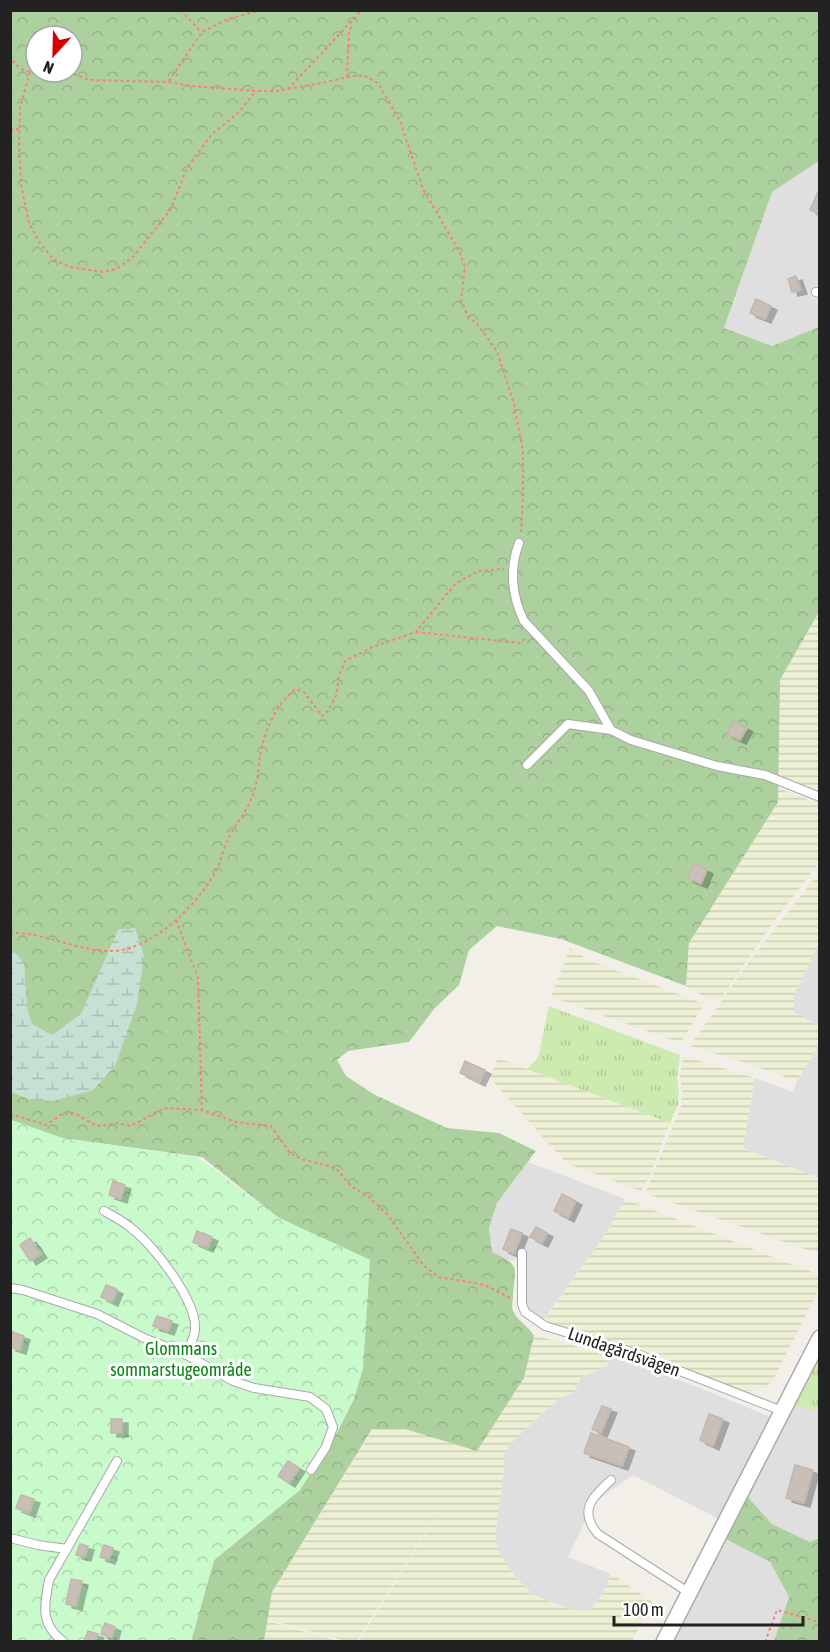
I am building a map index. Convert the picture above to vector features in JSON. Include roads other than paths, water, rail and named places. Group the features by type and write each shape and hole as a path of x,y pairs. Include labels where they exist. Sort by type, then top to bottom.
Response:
{"street":[{"path":"664,1641 819,1338"}],"lane":[{"path":"519,543 513,568 518,608 531,630 590,692 610,730"},
{"path":"527,765 568,724 610,730 631,740 717,766 765,775 819,797"},
{"path":"104,1211 132,1228 159,1257 183,1292 192,1311 196,1329 186,1355"},
{"name":"Lundagårdsvägen","path":"522,1252 520,1290 522,1304 525,1312 545,1326 634,1353 782,1411"},
{"path":"10,1288 23,1290 97,1314 146,1339 186,1355 233,1381 254,1388 310,1397 326,1409 333,1427 326,1447 311,1470"},
{"path":"64,1641 56,1636 47,1625 45,1602 49,1580 117,1461"},
{"path":"611,1480 592,1498 588,1516 590,1525 598,1534 688,1592"},
{"path":"10,1538 67,1549"}],"park label":[{"name":"Glommans sommarstugeområde","path":"181,1359"}]}
